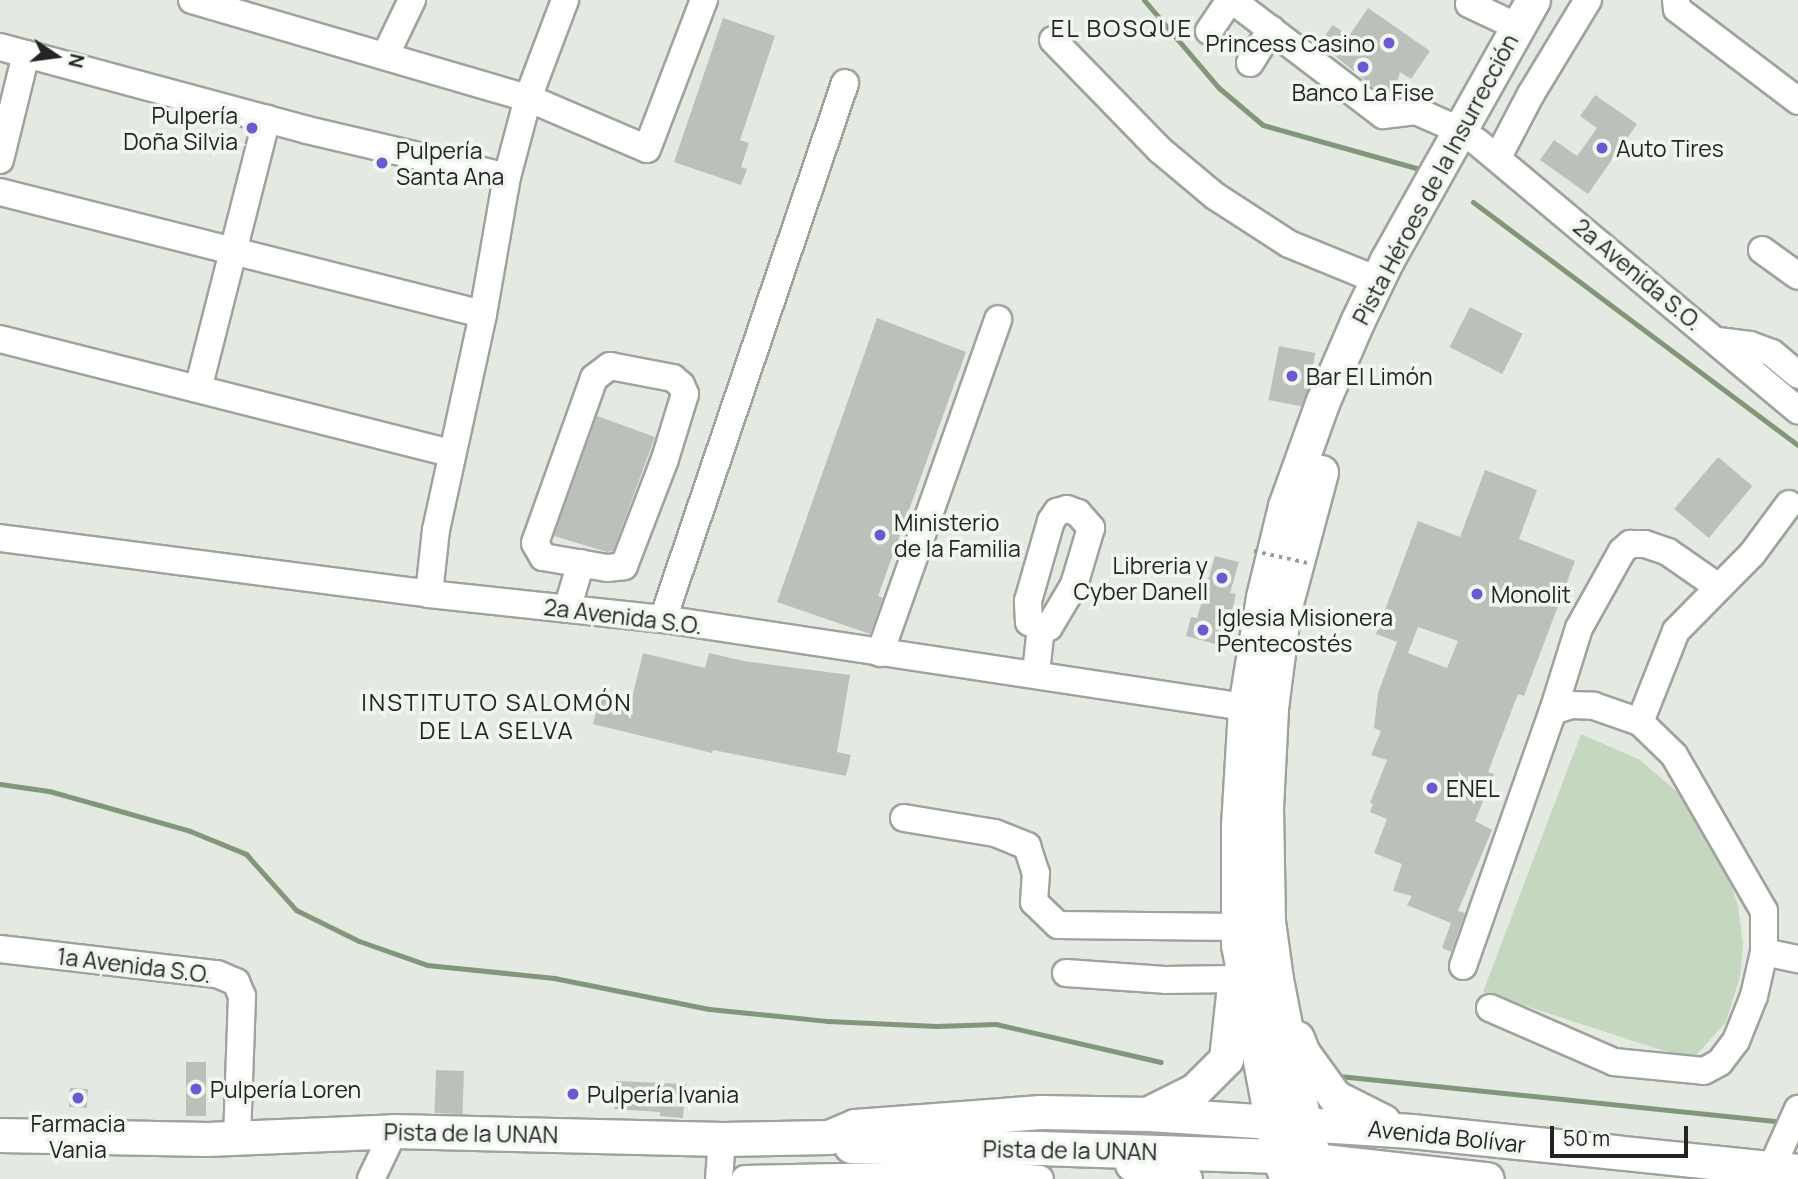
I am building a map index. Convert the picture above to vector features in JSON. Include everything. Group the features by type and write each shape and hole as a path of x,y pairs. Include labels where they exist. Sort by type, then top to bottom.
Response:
{"main road":[{"name":"Pista Héroes de la Insurrección","path":"1316,1169 1276,979 1268,921 1266,808 1271,708 1290,578 1312,494 1371,341 1478,143 1528,7"},
{"name":"Pista Héroes de la Insurrección","path":"1282,1167 1271,1121 1238,936 1238,826 1245,707 1263,597 1285,506 1322,403 1377,281 1478,143 1528,7"},
{"path":"1149,1114 1195,1090 1226,1059 1238,936"},
{"path":"1276,979 1303,1053 1326,1087 1335,1097 1359,1111 1411,1131"},
{"name":"Pista de la UNAN","path":"0,1135 237,1138 394,1131 722,1139 829,1137 855,1126 1040,1112 1149,1114 1304,1122"},
{"name":"Avenida Bolívar","path":"1304,1122 1411,1131 1777,1174"},
{"name":"Pista de la UNAN","path":"829,1137 853,1147 1040,1163 1316,1169"},
{"name":"Pista de la UNAN","path":"0,1158 28,1158 113,1138"},
{"path":"1040,1163 1153,1168 1185,1179"},
{"name":"Avenida Bolívar","path":"1316,1169 1465,1178"}],"street":[{"path":"192,0 264,10 386,54 528,98 647,149 704,0"},
{"path":"386,54 412,0"},
{"path":"429,594 436,530 483,314 507,177 528,98 565,0"},
{"path":"1209,31 1231,0"},
{"name":"2a Avenida S.O.","path":"1231,0 1383,115 1416,111 1478,143 1798,410"},
{"path":"1478,143 1531,94 1588,0"},
{"path":"1468,1 1528,7"},
{"path":"1677,4 1798,101"},
{"path":"1250,63 1271,29"},
{"path":"1053,40 1160,150 1215,196 1289,244 1377,281"},
{"path":"0,47 267,119 507,177"},
{"path":"0,160 26,54"},
{"path":"663,620 845,83"},
{"path":"198,389 267,119"},
{"path":"0,192 483,314"},
{"path":"1762,250 1798,276"},
{"path":"880,653 998,318"},
{"path":"0,339 452,453"},
{"path":"1718,341 1750,345 1772,353 1798,375"},
{"path":"610,366 673,378 681,385 685,394 665,459 628,560 618,567 581,563 543,556 536,543 594,378 610,366"},
{"path":"1640,722 1676,632 1717,586 1752,554 1789,504"},
{"name":"2a Avenida S.O.","path":"0,538 429,594 663,620 880,653 1036,673 1245,707"},
{"path":"1462,966 1553,711 1579,628 1622,551 1630,544 1645,544 1668,552 1717,586"},
{"path":"567,609 581,563"},
{"path":"1036,673 1041,627"},
{"path":"1490,1008 1614,1062 1704,1071 1720,1062 1735,1041 1754,996 1764,951 1764,911 1674,755 1640,722 1594,706 1571,705 1553,711"},
{"path":"904,818 995,832 1027,846 1037,873 1034,902 1058,925 1238,936"},
{"name":"1a Avenida S.O.","path":"0,949 217,974 236,982 242,996 237,1138"},
{"path":"1764,951 1798,959"},
{"path":"1066,973 1165,980 1234,979"},
{"path":"1777,1174 1785,1138 1798,1109"},
{"path":"371,1179 394,1131"},
{"path":"719,1179 722,1139"},
{"path":"756,1179 983,1174 1040,1163"}],"path":[{"path":"1254,551 1312,564"}],"green space":[{"path":"1581,734 1640,760 1676,791 1707,831 1731,884 1738,906 1743,944 1740,976 1726,1022 1692,1060 1483,992"}],"building":[{"path":"1368,8 1430,51 1411,79 1400,72 1396,86 1387,98 1319,43 1333,25 1349,36"},
{"path":"723,18 775,36 740,140 749,143 741,167 747,169 741,185 674,162"},
{"name":"Auto Tires","path":"1595,95 1637,124 1588,194 1540,160 1554,140 1577,156 1597,128 1580,116"},
{"path":"1470,307 1523,334 1502,374 1450,347"},
{"path":"877,318 966,352 878,596 883,598 870,634 777,602"},
{"name":"Bar El Limón","path":"1279,346 1315,353 1305,407 1269,400"},
{"path":"597,416 655,437 613,551 607,552 554,536"},
{"path":"1718,457 1752,486 1709,538 1674,509"},
{"path":"1485,470 1537,490 1519,539 1575,561 1524,696 1518,694 1488,772 1494,774 1475,821 1492,830 1458,911 1465,913 1451,952 1442,948 1451,923 1407,905 1412,896 1393,891 1402,864 1374,853 1387,819 1370,812 1373,804 1370,803 1387,760 1371,755 1381,731 1374,728 1378,693 1397,642 1376,634 1418,521 1460,537","holes":["1418,627 1458,641 1447,668 1408,653"]},
{"path":"1215,556 1239,562 1230,593 1236,594 1232,611 1224,609 1215,644 1186,636 1191,617 1197,618"},
{"path":"643,653 705,668 709,653 744,661 850,675 837,752 851,755 846,776 713,750 712,753 593,724 600,695 631,702"},
{"name":"Pulpería Loren","path":"186,1062 206,1062 206,1116 186,1116"},
{"path":"436,1070 464,1071 462,1114 434,1113"},
{"path":"616,1081 686,1084 683,1118 660,1116 660,1112 614,1109"},
{"name":"Farmacia Vania","path":"70,1088 88,1089 87,1108 69,1107"}],"waterway":[{"path":"1144,0 1219,88 1263,125 1416,168"},
{"path":"1473,202 1798,445"},
{"path":"0,784 49,791 92,803 190,831 246,854 296,910 359,941 427,965 554,978 709,1009 828,1021 936,1026 996,1024 1161,1062"},
{"path":"1339,1076 1784,1122"}],"place":[{"name":"Princess Casino","path":"1389,43"},
{"name":"Banco La Fise","path":"1363,67"},
{"name":"Pulpería Doña Silvia","path":"252,128"},
{"name":"Auto Tires","path":"1602,148"},
{"name":"Pulpería Santa Ana","path":"382,163"},
{"name":"Bar El Limón","path":"1292,376"},
{"name":"Ministerio de la Familia","path":"880,535"},
{"name":"Libreria y Cyber Danell","path":"1222,578"},
{"name":"Monolit","path":"1477,594"},
{"name":"Iglesia Misionera Pentecostés","path":"1203,630"},
{"name":"ENEL","path":"1432,788"},
{"name":"Pulpería Loren","path":"196,1089"},
{"name":"Pulpería Ivania","path":"573,1094"},
{"name":"Farmacia Vania","path":"78,1098"}],"district":[{"name":"EL BOSQUE","path":"1122,28"},
{"name":"INSTITUTO SALOMÓN DE LA SELVA","path":"497,716"}]}
